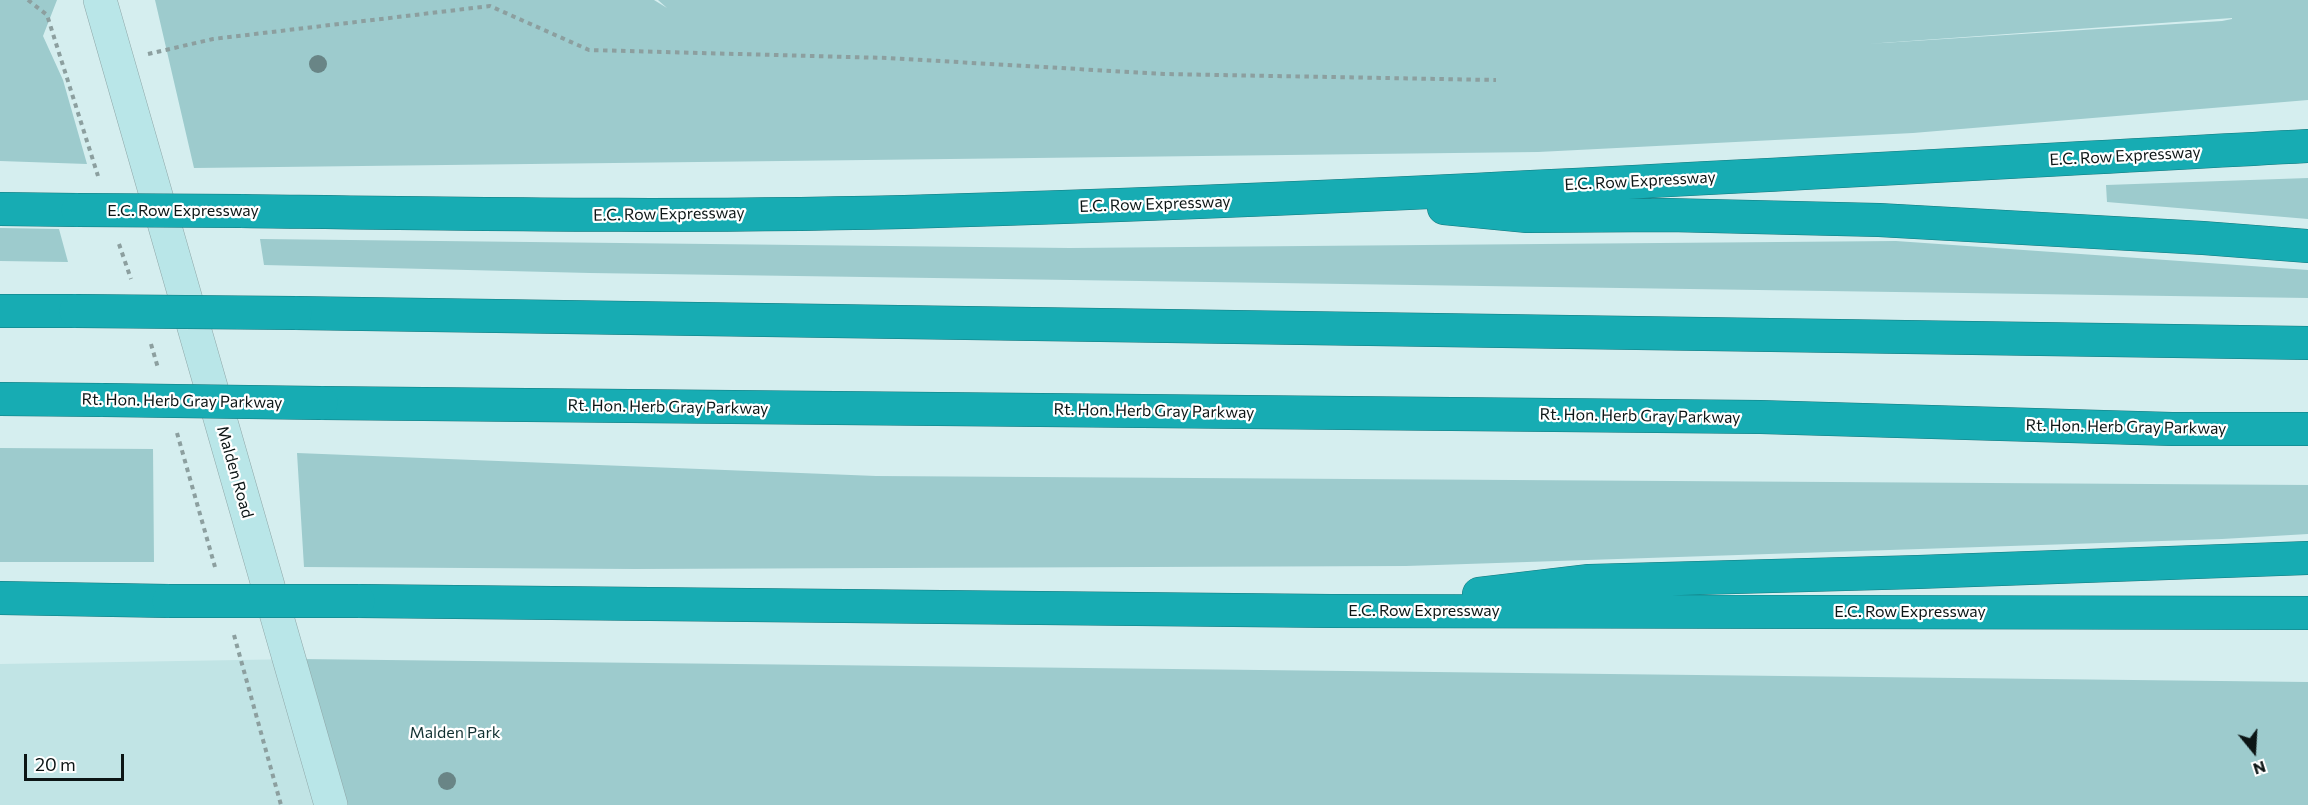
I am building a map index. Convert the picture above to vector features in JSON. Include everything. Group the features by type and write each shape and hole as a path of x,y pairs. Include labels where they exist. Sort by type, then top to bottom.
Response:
{"highway":[{"name":"E.C. Row Expressway","path":"0,209 565,215 920,212 1335,197 2308,146"},
{"path":"1335,197 1527,216 1668,215 1879,220 2308,246"},
{"path":"0,311 295,313 2308,343"},
{"name":"Rt. Hon. Herb Gray Parkway","path":"0,399 1760,417 2172,429 2308,429"},
{"path":"1331,611 1589,581 2308,558"},
{"name":"E.C. Row Expressway","path":"0,598 1331,611 2308,613"}],"main road":[{"name":"Malden Road","path":"100,0 331,805"}],"path":[{"path":"117,61 213,39 490,6 589,50 886,58 1164,74 1496,80"}],"shaded area":[{"path":"299,659 339,805 0,805 0,664"}],"green space":[{"path":"0,0 57,0 43,36 63,80 87,164 0,161"},
{"path":"155,0 654,0 667,8 658,0 2308,0 2308,100 1913,133 1538,152 194,168","holes":["2232,18 2222,21 1867,44"]},
{"path":"2308,178 2308,219 2107,202 2106,185"},
{"path":"0,228 59,229 68,262 0,261"},
{"path":"260,239 1070,248 1896,241 2308,270 2308,298 590,273 264,265"},
{"path":"0,448 153,449 154,562 0,562"},
{"path":"297,453 876,476 2308,485 2308,534 2222,539 1406,566 635,569 304,567"},
{"name":"Malden Park","path":"299,659 2308,682 2308,805 339,805"}]}
